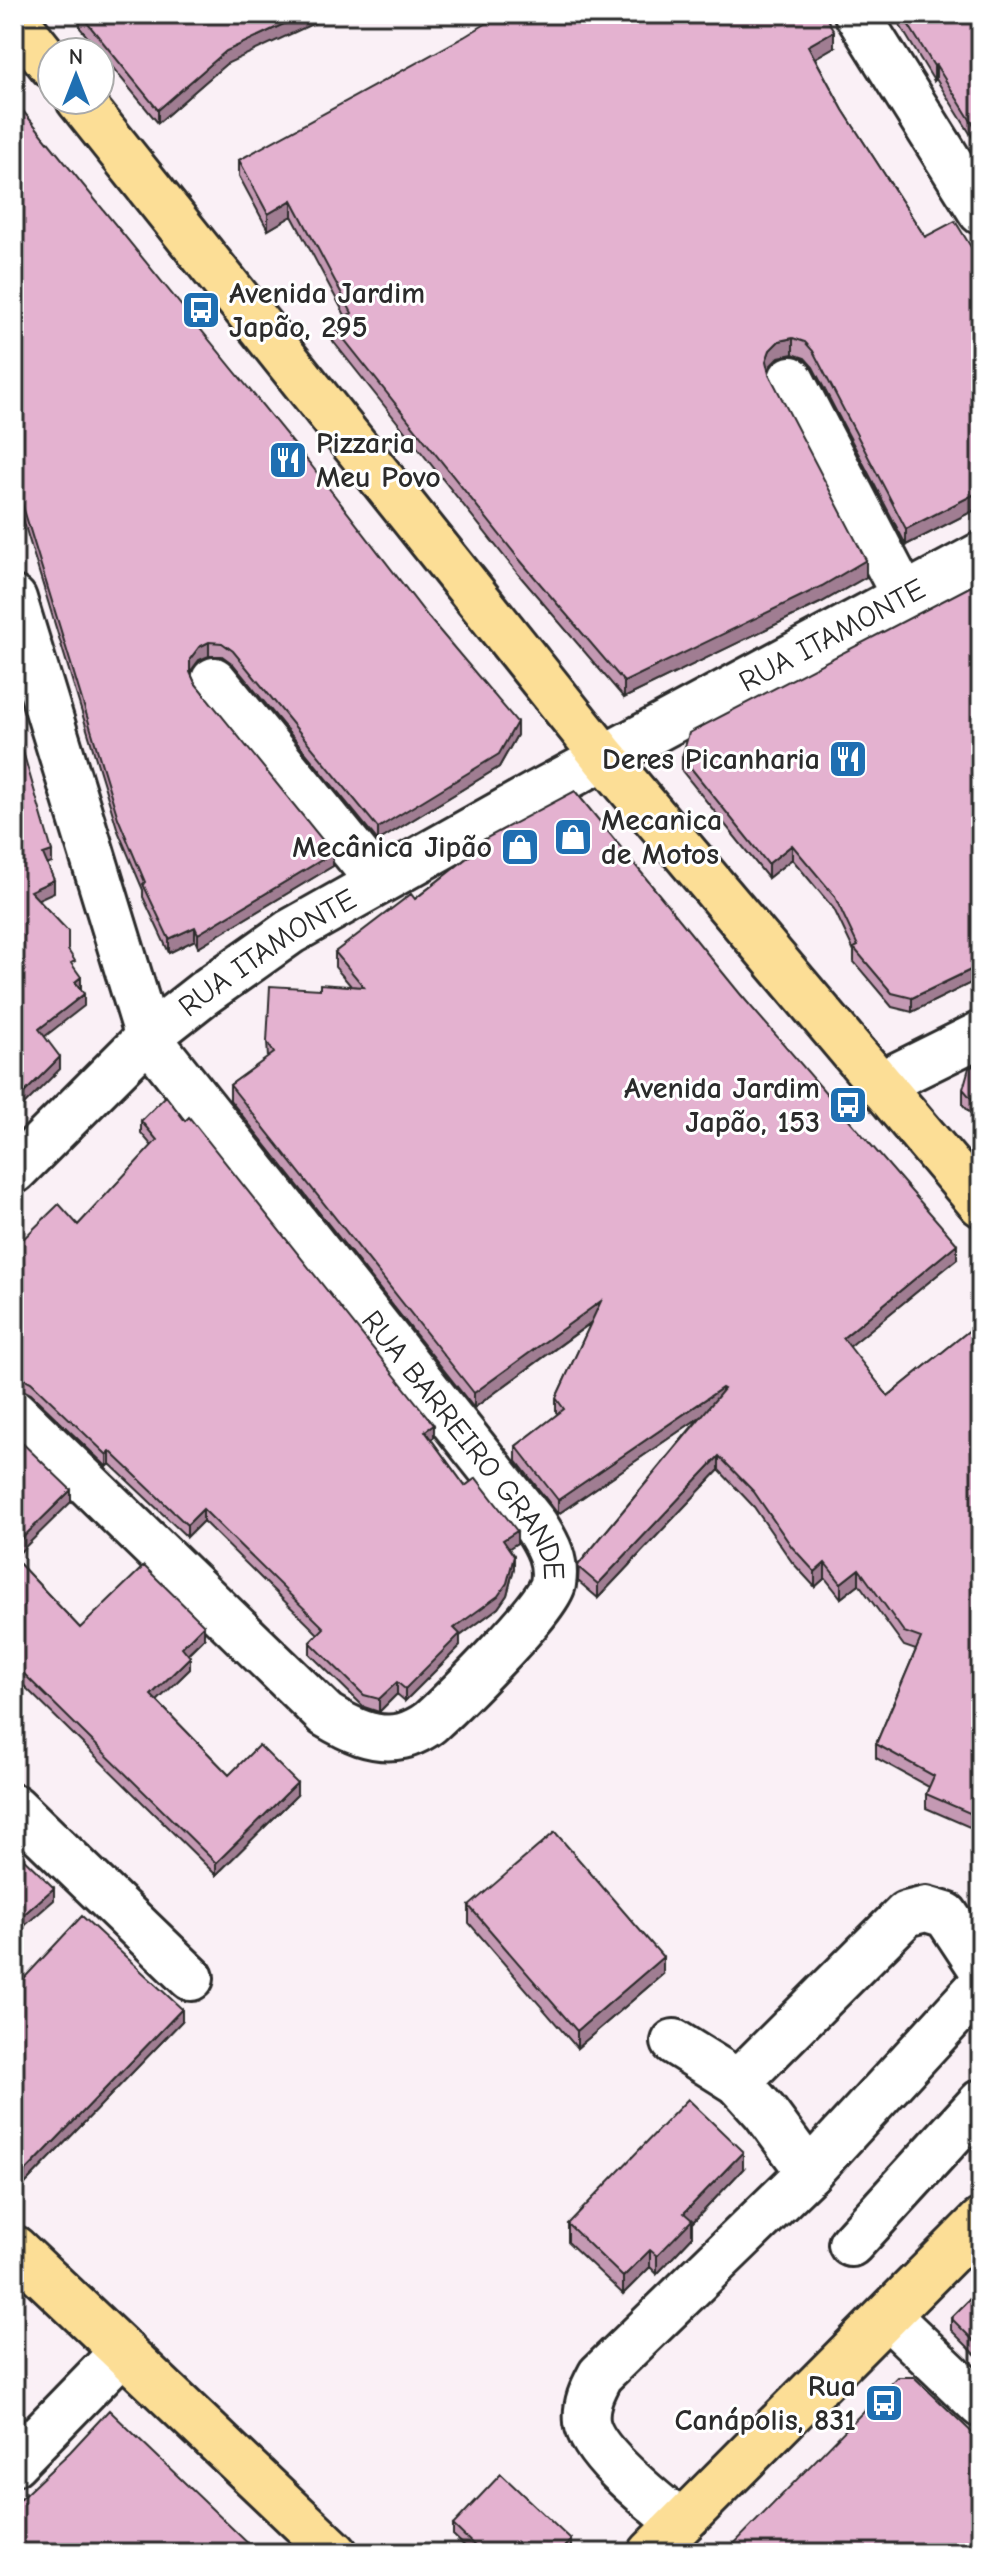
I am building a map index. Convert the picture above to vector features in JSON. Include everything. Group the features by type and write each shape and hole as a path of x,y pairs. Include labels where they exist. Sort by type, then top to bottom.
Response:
{"main road":[{"path":"14,18 36,46"},
{"path":"92,116 604,757 981,1204"},
{"path":"666,2538 981,2221"},
{"path":"14,2248 335,2553"}],"street":[{"path":"857,14 981,212"},
{"path":"791,379 903,594"},
{"name":"RUA ITAMONTE","path":"14,1171 148,1037 290,932 604,757 903,594 981,555"},
{"path":"14,599 148,1037"},
{"path":"214,680 378,881"},
{"path":"882,1083 981,1034"},
{"name":"RUA BARREIRO GRANDE","path":"14,1412 326,1715 356,1733 402,1736 427,1725 522,1629 552,1587 554,1566 550,1547 536,1526 148,1037"},
{"path":"14,1807 191,1978"},
{"path":"738,2082 906,1914 926,1909 946,1915 981,1968"},
{"path":"666,2538 631,2482 599,2444 587,2422 589,2394 600,2375 809,2172 981,1985"},
{"path":"674,2042 738,2082 765,2112 809,2172"},
{"path":"851,2244 981,2102"},
{"path":"888,2316 981,2405"},
{"path":"14,2463 123,2351"}],"building":[{"path":"80,14 305,14 226,51 158,110 116,58 116,36 98,36"},
{"path":"502,14 599,14 605,24 621,14 824,14 834,31 808,46 843,110 925,237 955,221 981,263 981,491 906,529 813,351 805,342 793,338 779,341 770,350 766,361 769,374 866,560 822,586 624,682 519,559 332,324 352,313 292,200 268,214 239,160"},
{"path":"902,14 981,14 981,137 934,66"},
{"path":"14,100 311,465 429,618 517,722 499,754 378,828 233,651 222,643 209,642 199,647 190,659 190,672 195,683 333,853 198,934 195,927 169,939 143,884 145,882 118,818 14,477"},
{"path":"981,581 981,965 912,998 892,993 854,948 858,946 834,895 792,845 768,864 682,757 689,733"},
{"path":"14,721 52,851 43,854 54,880 30,891 68,931 68,950 75,961 71,963 81,977 75,982 84,994 39,1029 60,1057 14,1103"},
{"path":"575,791 741,995 957,1244 843,1338 888,1396 981,1321 981,1818 926,1794 934,1776 876,1744 921,1638 904,1632 859,1569 841,1583 825,1563 815,1572 792,1547 754,1492 719,1456 598,1584 578,1567 724,1389 558,1500 516,1446 564,1409 556,1398 601,1301 474,1393 230,1085 274,1053 267,1042 270,986 320,989 320,984 364,987 335,952 411,894 415,899 482,846 479,842"},
{"path":"981,1062 981,1110 963,1089 969,1068"},
{"path":"166,1096 185,1121 189,1117 434,1425 425,1431 465,1486 476,1478 517,1531 503,1540 514,1556 507,1583 498,1596 454,1628 460,1634 405,1689 397,1682 379,1699 364,1695 310,1642 324,1628 203,1509 187,1525 110,1451 107,1455 31,1382 14,1376 14,1248 59,1204 78,1225 157,1140 141,1121"},
{"path":"14,1435 71,1490 14,1546"},
{"path":"14,1558 80,1628 144,1566 204,1625 182,1647 190,1657 151,1695 229,1775 259,1745 297,1783 216,1863 14,1664"},
{"path":"555,1832 663,1957 577,2031 469,1906"},
{"path":"14,1849 54,1888 14,1923"},
{"path":"82,1916 182,2009 23,2174 14,2165 14,1989"},
{"path":"688,2099 743,2152 684,2213 692,2220 657,2256 650,2250 623,2277 568,2224"},
{"path":"981,2288 981,2348 951,2318"},
{"path":"897,2377 914,2377 981,2441 981,2553 725,2553"},
{"path":"109,2410 258,2553 14,2553 14,2505"},
{"path":"501,2474 571,2540 560,2553 482,2553 453,2525"}],"place":[{"name":"Avenida Jardim Japão, 295","path":"201,310"},
{"name":"Pizzaria Meu Povo","path":"288,460"},
{"name":"Deres Picanharia","path":"848,759"},
{"name":"Mecanica de Motos","path":"573,837"},
{"name":"Mecânica Jipão","path":"520,847"},
{"name":"Avenida Jardim Japão, 153","path":"848,1105"},
{"name":"Rua Canápolis, 831","path":"884,2403"}]}
